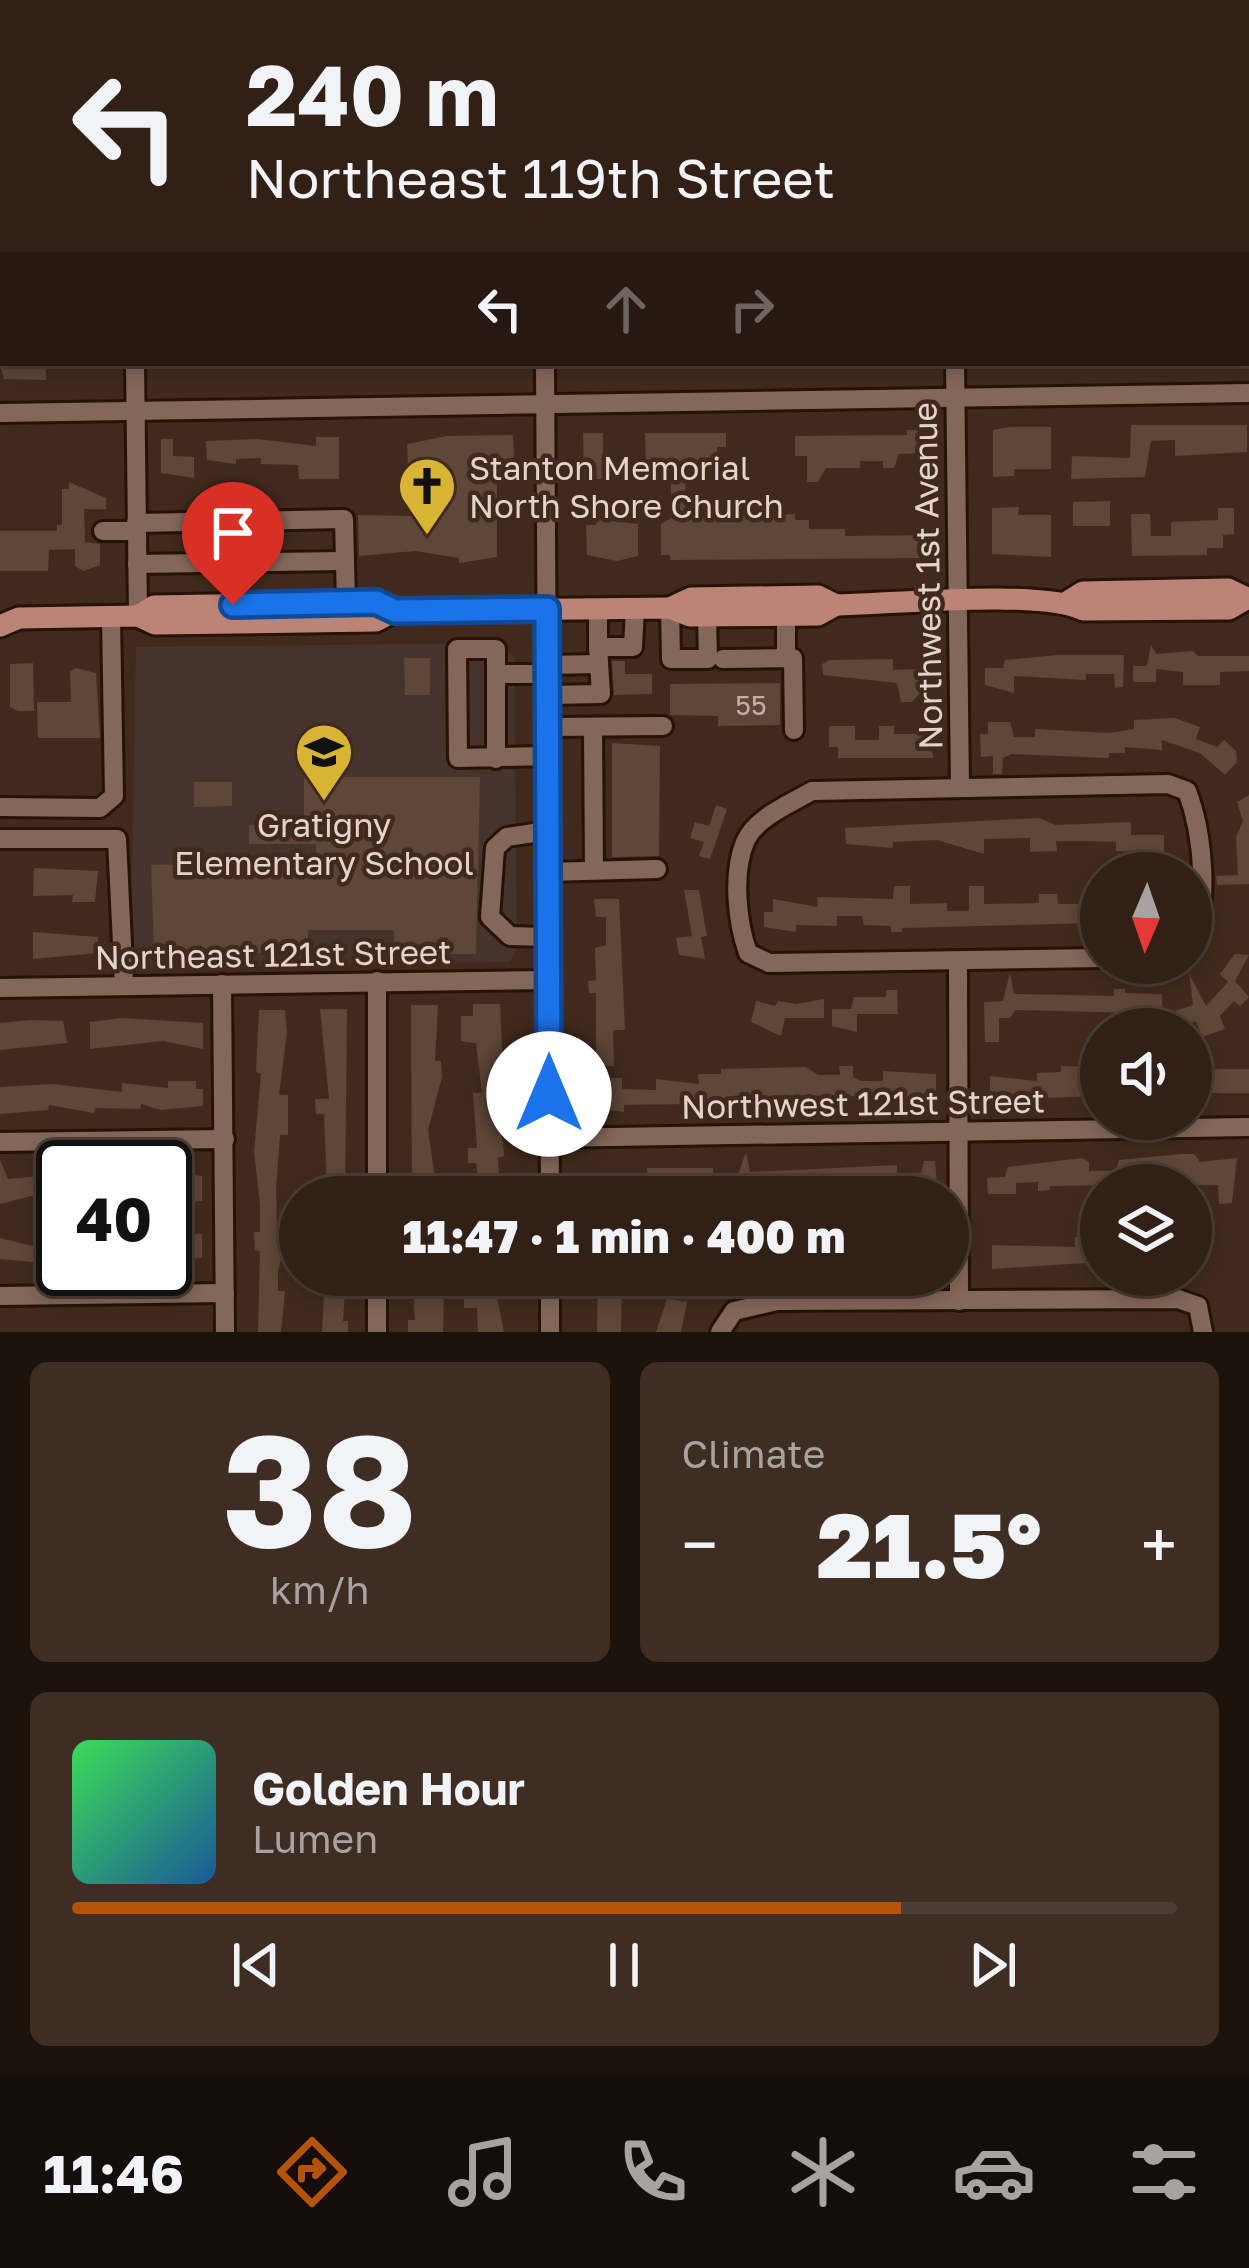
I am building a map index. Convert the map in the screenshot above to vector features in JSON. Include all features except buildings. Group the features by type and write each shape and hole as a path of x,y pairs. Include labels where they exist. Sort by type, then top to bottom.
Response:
{"main road":[{"path":"670,608 691,598 818,596 836,605 1066,602 1083,610 1229,609 1248,598"},
{"path":"138,616 154,606 376,602 395,611 670,608 707,616 818,615 836,605"},
{"path":"6,617 138,616 155,624 376,621 395,611"}],"street":[{"path":"135,366 138,616"},
{"path":"545,366 550,1176"},
{"name":"Northwest 1st Avenue","path":"955,366 960,788"},
{"path":"0,413 1249,393"},
{"path":"103,531 344,519 346,603"},
{"path":"137,564 345,561"},
{"path":"496,674 547,670 633,647 635,608"},
{"path":"670,608 671,659 707,658 707,616"},
{"path":"547,694 601,694 598,609"},
{"path":"786,615 786,658"},
{"path":"0,807 100,808 114,796 111,616"},
{"path":"496,759 496,649 457,649 458,758 496,759 548,756"},
{"path":"723,659 793,658 794,730"},
{"path":"547,727 663,726"},
{"path":"592,727 594,870"},
{"path":"1080,959 769,963 748,953 740,930 745,841 765,818 812,791 1130,783 1187,791 1198,852"},
{"path":"547,831 507,837 495,848 490,917 510,936 548,937"},
{"path":"0,838 117,839 124,986"},
{"path":"548,872 657,869"},
{"path":"958,962 959,1301"},
{"path":"377,980 377,1176"},
{"name":"Northeast 121st Street","path":"0,988 548,980"},
{"path":"222,984 225,1332"},
{"name":"Northwest 121st Street","path":"549,1138 1249,1127"},
{"path":"0,1142 225,1139"},
{"path":"0,1296 225,1293"},
{"path":"376,1332 377,1296"},
{"path":"550,1296 550,1332"},
{"path":"720,1332 734,1311 777,1301 1178,1299 1198,1306 1203,1332"}],"shaded area":[{"name":"Gratigny Elementary School","path":"499,643 514,658 517,948 510,962 130,968 136,647"}],"place":[{"name":"Stanton Memorial North Shore Church","path":"427,537"},
{"name":"Gratigny Elementary School","path":"324,803"}],"route":[{"path":"233,605 376,602 395,611 547,609 549,1094"}]}
